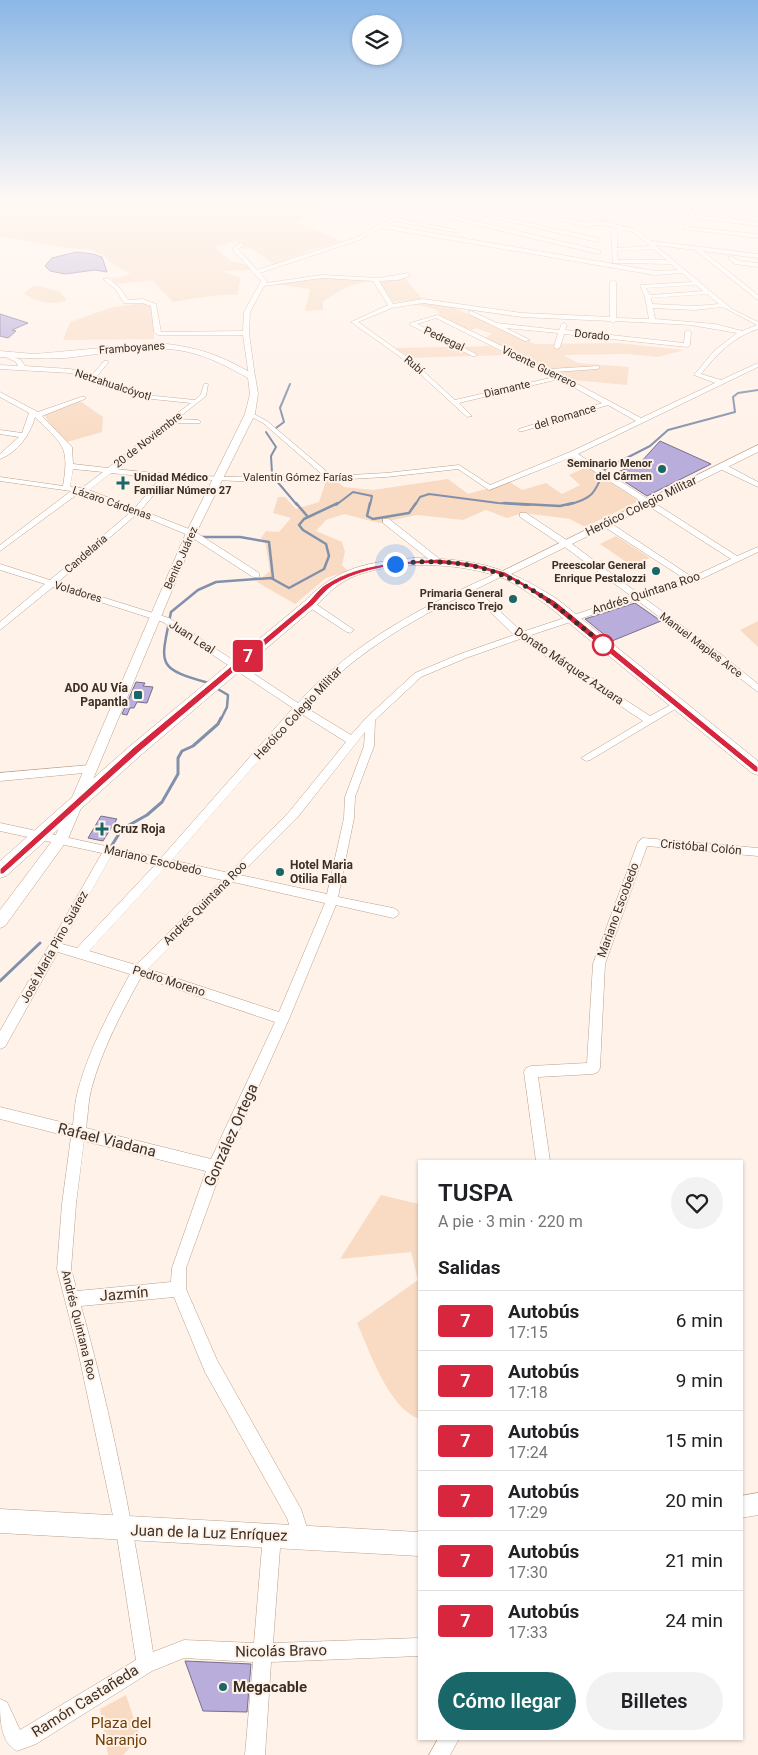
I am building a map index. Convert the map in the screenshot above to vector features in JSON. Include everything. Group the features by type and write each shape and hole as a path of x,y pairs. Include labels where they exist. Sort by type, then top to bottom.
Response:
{"main road":[{"path":"0,871 40,834 310,604 329,585 365,570 417,561 472,565 503,574 530,588 758,769"}],"street":[{"path":"107,280 118,290 126,302 143,301 154,305 157,332 160,334 246,334"},
{"path":"263,280 262,285 288,280"},
{"path":"372,280 394,280"},
{"path":"693,280 724,305 758,326"},
{"path":"736,280 758,298"},
{"path":"376,281 391,306 423,301 460,308 566,319 715,326 740,332"},
{"path":"613,282 613,321"},
{"path":"652,322 648,297 642,286 697,283"},
{"name":"Benito Juárez","path":"0,922 61,839 90,769 161,618 191,533 250,414 254,394 246,334 247,312 262,285"},
{"path":"749,290 758,290"},
{"path":"648,297 710,292"},
{"path":"650,306 695,308 724,305"},
{"name":"Rubí","path":"391,306 354,322 408,360 469,416"},
{"path":"460,308 526,340"},
{"path":"695,308 715,326"},
{"path":"520,310 578,320"},
{"name":"Pedregal","path":"436,316 412,324 474,355"},
{"name":"Vicente Guerrero","path":"436,316 560,377 641,421"},
{"path":"557,347 566,319"},
{"name":"Dorado","path":"498,325 562,331 594,338 687,345 688,332"},
{"path":"722,384 697,375 719,350 740,332 758,326"},
{"name":"Framboyanes","path":"2,355 53,355 133,346 182,347 214,355 252,377"},
{"path":"2,355 19,361 22,367"},
{"path":"93,376 106,362"},
{"path":"573,454 758,366"},
{"name":"Netzahualcóyotl","path":"0,367 70,371 93,376 144,397 197,402"},
{"path":"548,371 596,368"},
{"name":"Diamante","path":"454,402 560,377"},
{"name":"20 de Noviembre","path":"0,549 110,470 170,421 197,402 204,395 206,385"},
{"path":"0,394 35,414 68,447 70,466 66,488"},
{"path":"35,414 83,398"},
{"name":"del Romance","path":"521,430 608,403"},
{"path":"0,457 24,436 30,428 35,414"},
{"path":"250,414 265,422 330,478"},
{"path":"170,421 198,422"},
{"path":"0,432 24,436"},
{"name":"Heróico Colegio Militar","path":"79,954 164,863 299,708 344,664 372,644 470,588 606,524 758,448"},
{"path":"573,454 737,559"},
{"name":"Valentín Gómez Farías","path":"70,466 166,476 217,478 376,476 459,467 489,488 573,454"},
{"path":"723,467 758,486"},
{"name":"Candelaria","path":"0,627 136,511 166,476"},
{"name":"Lázaro Cárdenas","path":"0,479 81,491 136,511 191,533 256,575"},
{"name":"Manuel Maples Arce","path":"522,515 565,543 758,689"},
{"path":"386,521 438,562"},
{"path":"606,524 692,580"},
{"name":"Andrés Quintana Roo","path":"125,1530 86,1351 64,1269 69,1204 84,1092 95,1056 113,1017 138,971 293,815 370,719 418,675 520,635 636,596 692,580 758,548"},
{"name":"Voladores","path":"0,567 161,618"},
{"name":"Donato Márquez Azuara","path":"470,588 520,635 649,720"},
{"path":"310,604 350,630"},
{"name":"Juan Leal","path":"161,618 353,741"},
{"path":"586,758 677,705"},
{"name":"González Ortega","path":"301,1537 295,1515 212,1366 178,1289 179,1268 215,1167 283,1019 332,900 349,818 350,797 369,746 370,719"},
{"path":"0,777 90,769 103,774 111,774"},
{"name":"Mariano Escobedo","path":"0,827 40,834 229,878 393,913"},
{"name":"Mariano Escobedo","path":"542,1160 531,1072 593,1068 599,964 643,842"},
{"name":"Cristóbal Colón","path":"643,842 758,852"},
{"name":"José María Pino Suárez","path":"0,1043 109,850"},
{"name":"Pedro Moreno","path":"54,946 138,971 283,1019"},
{"name":"Rafael Viadana","path":"0,1113 215,1167"},
{"name":"Jazmín","path":"71,1299 178,1289"},
{"path":"743,1506 758,1504"},
{"name":"Juan de la Luz Enríquez","path":"0,1521 125,1530 272,1535 418,1544"},
{"name":"Ramón Castañeda","path":"0,1708 11,1735 17,1741 29,1737 146,1664 125,1530"},
{"path":"255,1755 272,1535"},
{"name":"Nicolás Bravo","path":"146,1664 184,1649 263,1653 418,1647"}],"green space":[{"path":"113,280 241,280 237,295 213,296 173,302 152,280 116,284"},
{"path":"294,280 368,281 347,287 323,301 323,310 305,311 310,289 275,284"},
{"path":"407,280 422,299 393,302 379,282"},
{"path":"37,286 59,291 67,300 51,303 33,299 24,293 31,287"},
{"path":"143,303 153,306 154,339 63,340 70,322 113,307"},
{"path":"403,304 437,304 452,307 535,344 619,343 684,350 658,357 627,354 563,355 578,363 629,367 627,385 572,380 483,339 492,334 476,328 468,332 444,320 436,310 424,306"},
{"path":"490,346 508,355 411,358 395,348"},
{"path":"80,401 103,417 102,432 67,442 54,432 44,414"},
{"path":"587,467 639,501 585,527 570,519 523,513 507,518 486,510 463,520 417,515 379,523 344,514 326,520 316,531 342,542 345,552 342,565 348,571 326,578 295,604 257,582 270,571 265,541 261,538 266,531 279,532 291,518 273,513 278,497 285,497 296,509 319,502 326,481 336,481 344,487 373,490 448,479 468,494 510,482 522,490 546,483 562,494 580,485 569,475"},
{"path":"616,536 650,558 632,566 600,544"},
{"path":"758,621 758,647 740,630"},
{"path":"381,1195 418,1204 418,1280 411,1252 340,1259"},
{"path":"418,1280 418,1418 408,1413 389,1391 374,1363 357,1323"},
{"name":"Plaza del Naranjo","path":"126,1695 140,1737 123,1755 108,1755 100,1709"}],"building":[{"path":"0,314 28,323 12,330 16,331 8,338 0,336"},
{"name":"Seminario Menor del Cármen","path":"660,441 711,464 647,496 613,474 640,463"},
{"path":"635,603 661,621 612,641 585,619"},
{"name":"ADO AU Vía Papantla","path":"136,682 145,683 143,686 153,687 147,703 137,702 134,708 130,708 127,715 122,714"},
{"name":"Cruz Roja","path":"101,816 117,819 103,841 88,838"},
{"name":"Megacable","path":"185,1661 251,1664 247,1712 203,1711"}],"waterway":[{"path":"276,428 284,422 280,408 290,384"},
{"path":"567,505 576,503 592,494 605,469 650,446 668,430 735,412 733,397 738,393 758,390"},
{"path":"266,432 276,447 271,456 272,473"},
{"path":"275,479 297,505"},
{"path":"336,505 353,492 372,496 370,505"},
{"path":"415,505 420,497 429,494 529,505"},
{"path":"296,503 308,517"},
{"path":"209,683 178,673 170,668 166,661 164,653 165,643 171,612 198,590 216,582 271,578 289,588 324,569 329,556 326,544 303,530 299,525 304,519 338,503"},
{"path":"370,503 367,516 373,519 409,513 416,503"},
{"path":"504,503 560,506 573,503"},
{"path":"198,537 240,537 269,542 273,578"},
{"path":"216,688 228,695 227,707 221,719"},
{"path":"112,845 122,829 147,815 162,802 178,774 178,758 182,751 193,746 218,724 221,718"},
{"path":"0,981 40,943"}],"bus line":[{"name":"7","path":"0,871 136,750 310,604 329,585 346,576 365,570 417,561 472,565 503,574 518,581 552,602 758,769"}],"place":[{"name":"Seminario Menor del Cármen","path":"662,469"},
{"name":"Unidad Médico Familiar Número 27","path":"123,483"},
{"name":"Preescolar General Enrique Pestalozzi","path":"656,571"},
{"name":"Primaria General Francisco Trejo","path":"513,599"},
{"name":"ADO AU Vía Papantla","path":"138,695"},
{"name":"Cruz Roja","path":"102,829"},
{"name":"Hotel Maria Otilia Falla","path":"280,872"},
{"name":"Megacable","path":"223,1687"}],"route":[{"path":"395,564 417,561 472,565 503,574 552,602 603,645"}]}
